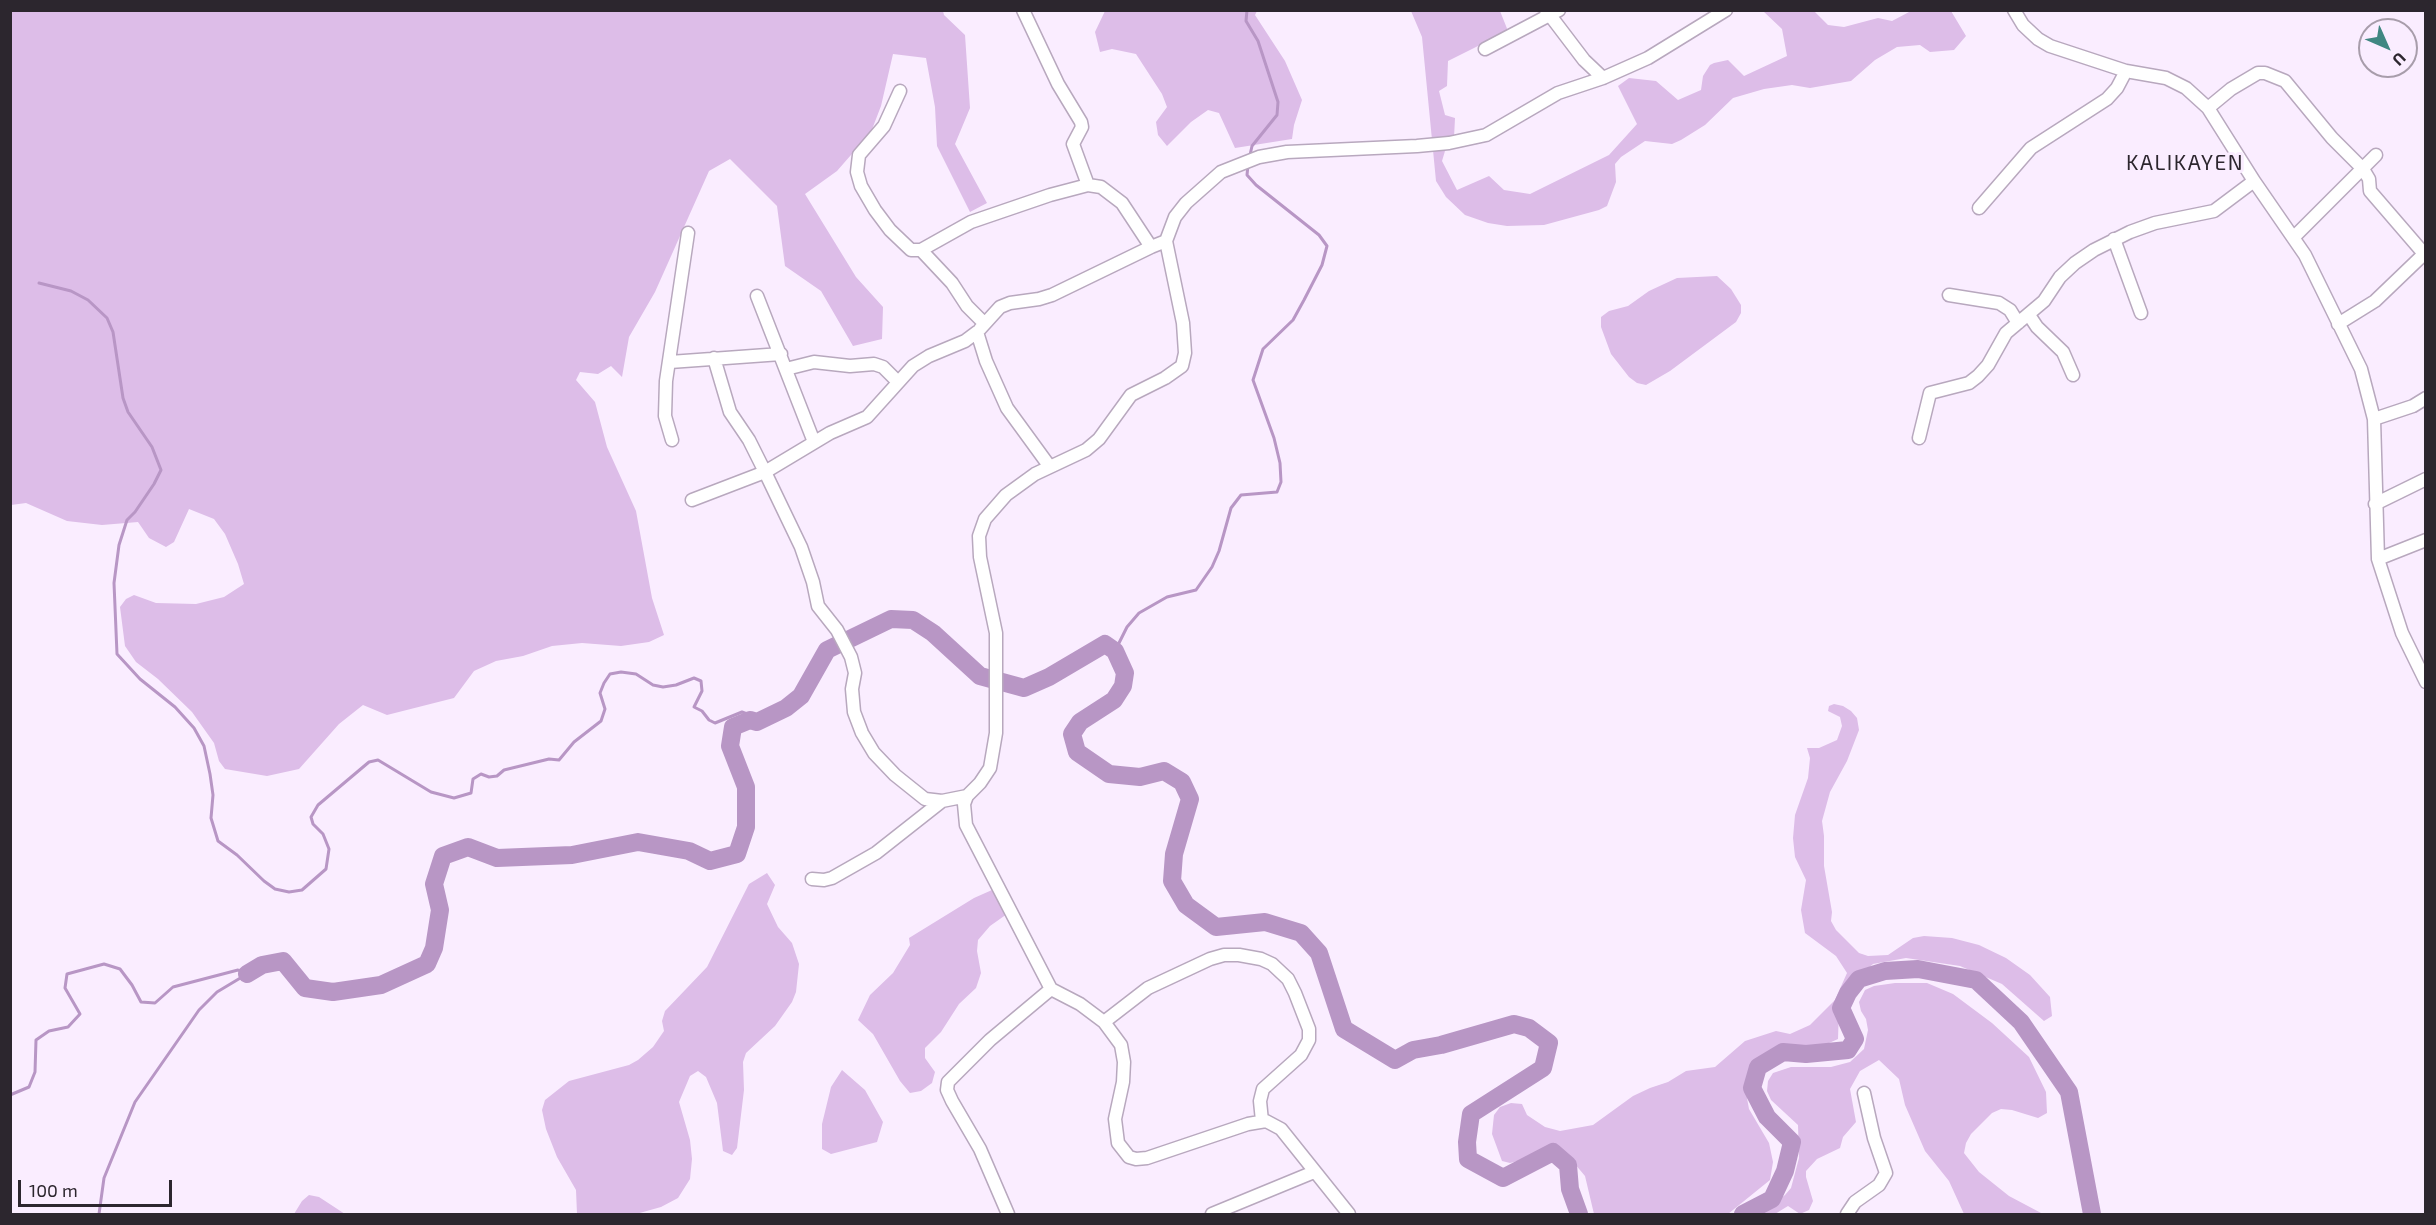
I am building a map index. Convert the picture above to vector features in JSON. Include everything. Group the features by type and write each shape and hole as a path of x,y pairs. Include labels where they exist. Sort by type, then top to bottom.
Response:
{"street":[{"path":"1023,10 1058,84 1081,122 1082,127 1073,144 1088,185"},
{"path":"1349,1215 1281,1129 1273,1123 1262,1121 1248,1124 1147,1158 1129,1157 1118,1143 1115,1119 1123,1082 1121,1045 1104,1022 1080,1004 1051,989 966,825 963,814 967,796 990,768 996,733 997,649 994,619 980,557 979,536 985,519 1006,495 1035,474 1086,450 1099,438 1131,395 1177,371 1185,361 1183,322 1166,241 1175,217 1186,203 1221,172 1259,157 1287,152 1417,147 1472,139 1499,129 1558,93 1603,78 1648,58 1726,10"},
{"path":"2014,10 2023,25 2038,39 2050,46 2126,71 2176,82 2195,95 2208,108 2254,181 2294,237 2361,369 2374,419 2378,559 2402,633 2426,682"},
{"path":"1485,49 1551,13 1603,78"},
{"path":"1979,208 2031,148 2107,99 2117,88 2126,71"},
{"path":"2208,108 2253,76 2265,73 2285,81 2332,138 2362,169 2369,179 2370,191 2425,255 2375,301 2338,324"},
{"path":"900,91 884,126 859,155 856,162 861,186 874,210 890,230 911,250 921,250 971,222 1050,195 1088,185 1109,191 1122,203 1151,247"},
{"path":"2294,237 2376,155"},
{"path":"1919,438 1930,393 1969,382 1978,376 1988,365 2000,340 2044,301 2060,277 2075,263 2114,239 2155,224 2214,211 2254,181"},
{"path":"672,440 665,416 666,381 688,233"},
{"path":"2114,239 2141,313"},
{"path":"692,500 765,472 814,442 867,417 914,366 928,356 965,341 981,328 1000,307 1052,295 1166,241"},
{"path":"921,250 952,283 981,328 986,361 1007,408 1050,467"},
{"path":"1949,295 1999,303 2010,310 2018,323"},
{"path":"757,296 814,442"},
{"path":"2029,315 2037,327 2063,352 2073,375"},
{"path":"670,362 781,354"},
{"path":"714,358 730,412 749,440 801,547 813,582 818,606 837,630 851,657 855,673 852,689 854,712 862,733 874,753 911,790 925,799 942,801 967,796"},
{"path":"786,369 814,362 850,366 874,364 883,367 898,382"},
{"path":"2374,419 2414,406 2426,398"},
{"path":"2375,504 2426,479"},
{"path":"2378,559 2426,540"},
{"path":"812,879 832,878 876,853 942,801"},
{"path":"1104,1022 1148,988 1210,959 1224,955 1239,955 1261,959 1272,964 1292,986 1309,1029 1309,1040 1301,1055 1263,1089 1260,1101 1262,1121"},
{"path":"1008,1215 980,1149 947,1090 948,1082 990,1040 1051,989"},
{"path":"1847,1215 1855,1202 1879,1185 1886,1173 1874,1138 1864,1093"},
{"path":"1212,1215 1314,1172"}],"shaded area":[{"path":"10,11 943,11 944,15 965,35 970,108 955,144 987,203 970,212 937,146 935,107 926,58 893,54 881,106 871,132 837,171 805,194 856,277 883,307 882,339 853,346 821,291 785,266 777,206 730,159 709,171 655,292 629,337 622,377 611,366 598,374 580,372 576,380 595,402 607,447 636,511 652,598 664,635 649,642 621,646 582,643 552,646 523,656 496,661 474,671 454,698 387,715 363,705 339,724 299,769 267,776 225,769 219,761 214,743 192,712 158,679 136,662 125,646 120,607 126,599 134,595 156,603 196,604 224,597 244,584 225,534 214,519 189,509 174,542 166,547 149,538 138,522 102,525 67,521 26,503 11,505"},
{"path":"1105,11 1257,11 1255,15 1285,61 1302,100 1292,139 1235,148 1219,113 1208,110 1191,122 1167,146 1158,135 1156,122 1167,107 1162,94 1136,54 1112,49 1100,52 1095,32"},
{"path":"1411,11 1500,11 1508,31 1448,61 1447,86 1439,91 1445,115 1455,118 1454,138 1445,151 1442,161 1457,190 1489,176 1504,190 1530,194 1609,155 1637,124 1618,86 1629,78 1656,81 1678,100 1701,90 1703,76 1714,63 1728,60 1744,76 1787,56 1782,29 1763,11 1814,11 1828,25 1844,27 1878,18 1892,21 1911,11 1951,11 1966,36 1954,50 1930,52 1920,45 1897,47 1875,60 1851,81 1810,88 1792,85 1764,89 1733,98 1705,125 1681,140 1672,144 1645,141 1621,157 1615,164 1616,182 1607,206 1544,225 1507,226 1488,223 1465,215 1446,197 1436,181 1422,37"},
{"path":"1717,276 1731,289 1741,305 1741,313 1736,322 1670,371 1646,385 1637,383 1629,377 1611,354 1601,327 1601,317 1609,311 1628,306 1649,291 1677,278"},
{"path":"1834,704 1851,711 1857,718 1859,730 1847,761 1830,792 1822,821 1824,866 1832,912 1831,921 1836,930 1859,953 1868,956 1888,955 1913,938 1924,936 1952,938 1979,945 2006,958 2030,975 2050,997 2052,1016 2044,1021 2002,984 1960,966 1906,958 1873,964 1853,981 1842,996 1838,1039 1820,1047 1782,1048 1757,1059 1751,1066 1747,1098 1749,1109 1769,1143 1773,1162 1770,1180 1728,1214 1594,1214 1585,1176 1564,1151 1547,1146 1518,1161 1510,1163 1502,1161 1492,1134 1494,1115 1500,1107 1511,1103 1522,1104 1527,1115 1545,1127 1560,1131 1593,1125 1633,1096 1668,1082 1686,1071 1715,1067 1745,1041 1776,1031 1790,1034 1810,1025 1835,1000 1847,973 1836,956 1805,933 1801,910 1806,880 1795,857 1793,838 1795,815 1808,778 1810,758 1807,748 1819,748 1837,740 1842,726 1840,717 1828,711 1829,706"},
{"path":"767,873 775,885 767,904 778,927 792,943 799,964 796,992 792,1002 775,1026 746,1053 743,1062 744,1090 737,1148 732,1155 723,1151 717,1103 706,1077 698,1071 690,1076 679,1102 690,1140 692,1159 690,1179 678,1198 661,1207 636,1214 577,1214 576,1190 557,1157 546,1129 542,1110 545,1100 569,1081 629,1065 653,1047 664,1031 662,1021 665,1011 707,967 749,884"},
{"path":"992,890 1005,904 1007,914 990,926 978,940 977,951 981,973 976,988 959,1004 941,1032 925,1048 925,1058 935,1072 932,1083 921,1091 910,1093 900,1081 873,1034 858,1020 870,995 893,973 910,945 909,938 974,898"},
{"path":"1895,983 1927,983 1953,994 1992,1023 2029,1057 2046,1092 2047,1113 2038,1118 2012,1110 2001,1109 1992,1113 1971,1134 1964,1153 1979,1172 2009,1196 2043,1214 1964,1214 1949,1181 1925,1151 1905,1105 1899,1079 1879,1060 1860,1071 1850,1089 1856,1122 1843,1137 1840,1148 1817,1159 1806,1171 1813,1201 1809,1210 1800,1214 1788,1206 1775,1214 1761,1214 1791,1188 1799,1158 1798,1125 1771,1100 1767,1091 1768,1081 1773,1073 1791,1067 1831,1067 1850,1062 1864,1049 1868,1030 1859,1002 1865,990 1874,986"},
{"path":"842,1070 865,1090 883,1122 877,1142 831,1154 822,1149 822,1124 831,1087"},
{"path":"309,1195 319,1197 345,1214 294,1214"}],"waterway":[{"path":"1247,10 1246,21 1258,41 1278,102 1277,115 1252,146 1250,155"},
{"path":"1115,651 1127,627 1139,613 1167,597 1196,590 1212,567 1231,508 1241,495 1277,492 1281,482 1280,463 1274,438 1253,380 1263,349 1293,320 1322,265 1327,246 1319,235 1256,185 1247,175 1248,165"},
{"path":"39,283 71,291 88,300 107,318 113,332 123,398 128,412 152,447 161,470 135,512 127,520 119,545 114,583 117,654 140,679 175,707 194,728 204,746 210,774 213,795 211,818 218,841 275,889 289,892 302,890 326,869 329,849 323,834 313,824 311,817 318,805 369,762 378,760 431,792 454,798 471,793 473,779 481,774 489,777 497,776 504,770 549,759 559,760 574,742 601,721 605,709 600,693 610,674 621,672 636,674 653,685 663,687 694,678 701,681 702,691 694,707 702,711 709,720 715,723 742,712 750,715 757,722"},
{"path":"247,974 262,965 283,961 305,988 333,992 381,985 427,964 434,948 440,910 434,884 443,856 468,847 497,858 572,855 638,842 689,851 710,861 737,854 746,827 746,787 730,746 733,727 750,720 757,722 786,708 801,696 827,650 891,619 913,620 933,633 980,676 1024,688 1049,677 1105,644 1115,651 1125,673 1123,686 1114,700 1080,722 1072,734 1077,752 1109,774 1140,777 1164,771 1182,782 1190,799 1174,854 1172,881 1186,905 1216,927 1265,922 1301,933 1319,953 1344,1029 1395,1060 1413,1050 1441,1045 1514,1024 1529,1028 1549,1043 1543,1068 1471,1114 1467,1142 1468,1159 1503,1178 1553,1152 1568,1165 1570,1189 1579,1214"},
{"path":"10,1095 29,1087 35,1072 36,1040 49,1031 68,1027 80,1014 65,988 67,974 104,964 120,969 141,1002 155,1003 173,987 238,970 247,974"},
{"path":"1743,1214 1772,1199 1785,1171 1792,1142 1767,1117 1752,1088 1758,1067 1783,1052 1806,1054 1848,1050 1855,1039 1841,1008 1848,993 1859,979 1885,971 1918,969 1976,980 2021,1022 2069,1092 2092,1214"},
{"path":"99,1214 104,1178 135,1102 199,1010 217,992 247,974"}],"district":[{"name":"KALIKAYEN","path":"2185,163"}]}
